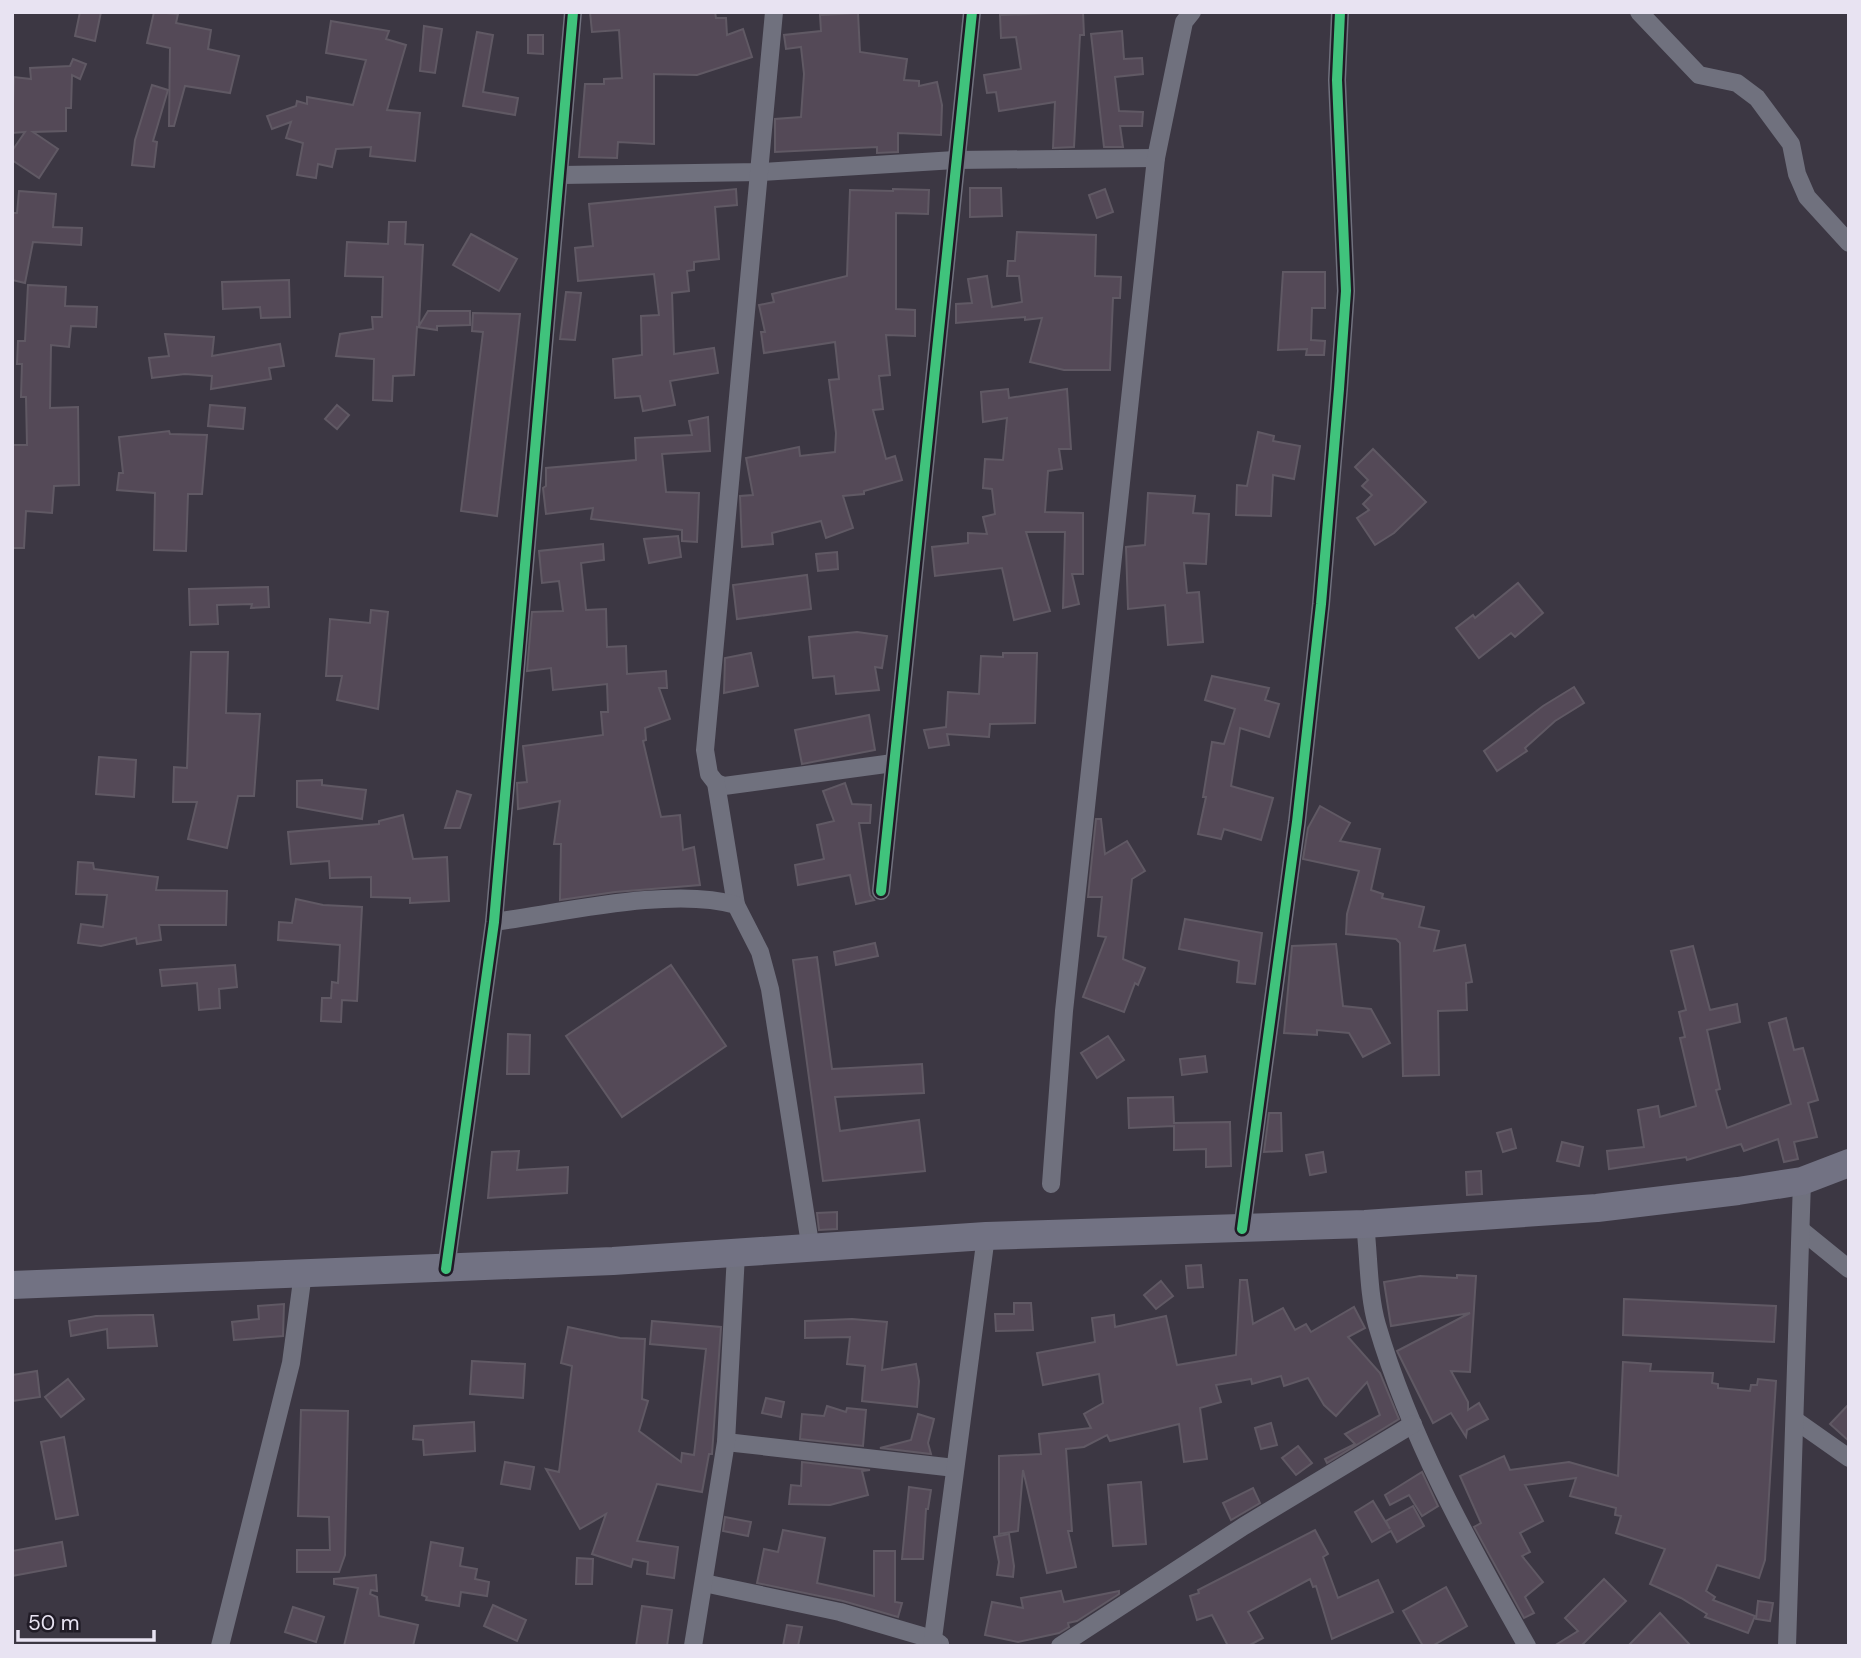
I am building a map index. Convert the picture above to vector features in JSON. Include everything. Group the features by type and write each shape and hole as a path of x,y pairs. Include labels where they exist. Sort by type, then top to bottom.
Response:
{"main road":[{"path":"12,1285 446,1269 811,1250 986,1236 1366,1224 1597,1208 1802,1181 1849,1163"}],"street":[{"path":"446,1269 494,922 561,175 573,12"},
{"path":"774,12 705,750 709,774 716,783 736,905 760,952 770,989 811,1250"},
{"path":"881,891 972,12"},
{"path":"1051,1184 1075,901 1156,158 1184,22 1192,12"},
{"path":"1242,1229 1297,822 1321,604 1339,389 1346,291 1337,80 1340,12"},
{"path":"1639,12 1699,75 1737,83 1757,98 1791,144 1797,174 1807,197 1849,243"},
{"path":"561,175 761,172 956,160 1156,158"},
{"path":"716,783 724,786 893,763"},
{"path":"494,922 664,898 717,900 736,905"},
{"path":"1787,1646 1802,1181"},
{"path":"1366,1224 1377,1322 1413,1424 1486,1574 1527,1646"},
{"path":"1801,1230 1849,1269"},
{"path":"704,1583 840,1612 936,1643 955,1468 986,1236"},
{"path":"693,1646 726,1442 736,1254"},
{"path":"220,1646 291,1363 303,1273"},
{"path":"1795,1420 1849,1458"},
{"path":"1060,1646 1244,1526 1413,1424"},
{"path":"726,1442 955,1468"}],"building":[{"path":"80,12 101,12 95,41 75,36"},
{"path":"154,12 178,14 176,23 211,30 208,49 239,56 230,93 185,86 174,126 169,126 170,48 147,43"},
{"path":"590,12 715,12 716,18 726,18 727,35 743,29 752,57 697,75 654,74 654,144 618,142 617,158 579,157 585,84 604,84 604,79 622,78 619,30 592,32"},
{"path":"1083,12 1084,35 1080,35 1074,147 1053,148 1055,102 999,111 996,92 987,93 984,75 1021,69 1016,37 1001,38 1000,15"},
{"path":"858,13 860,52 907,59 904,80 919,81 919,86 937,82 942,105 941,135 898,133 898,152 877,153 877,147 775,152 775,119 801,117 804,74 801,47 786,49 784,35 821,31 820,15"},
{"path":"331,21 389,31 386,39 406,45 387,110 420,113 415,161 370,156 371,147 336,149 332,167 318,164 316,178 297,175 303,143 286,138 291,122 272,129 267,116 296,106 297,101 307,104 307,97 353,105 366,60 326,53"},
{"path":"424,26 442,29 435,73 420,71"},
{"path":"1122,31 1124,59 1142,58 1143,74 1115,77 1119,111 1143,112 1142,126 1120,126 1123,147 1104,147 1091,34"},
{"path":"477,32 493,35 483,92 518,98 515,115 463,106"},
{"path":"528,35 543,35 543,54 528,53"},
{"path":"73,59 86,64 80,79 72,75 71,108 66,108 66,131 33,132 58,149 39,178 12,160 12,151 25,132 12,133 14,77 31,79 30,68 70,66"},
{"path":"152,85 168,90 153,141 157,142 154,167 132,165 135,140"},
{"path":"970,188 1001,188 1002,216 970,217"},
{"path":"736,189 737,205 715,207 719,259 694,262 694,270 687,271 689,291 672,293 674,354 714,348 718,373 670,381 675,405 643,411 640,396 615,398 613,359 642,355 641,316 659,315 654,274 578,281 575,248 593,246 589,204"},
{"path":"1105,189 1113,212 1097,218 1089,195"},
{"path":"850,190 929,190 928,214 896,213 896,309 915,310 915,336 886,335 890,375 879,376 883,409 873,410 886,459 895,456 902,480 864,491 864,494 843,496 853,528 826,538 821,521 772,533 773,544 742,547 740,496 753,495 746,458 799,447 800,456 835,452 836,433 829,380 839,379 835,342 764,353 761,332 765,332 759,305 774,302 772,294 847,276"},
{"path":"19,191 56,194 53,227 82,228 81,245 33,242 25,283 12,280 12,213 17,213"},
{"path":"389,222 406,222 405,244 423,245 419,326 428,311 470,311 470,325 437,326 437,330 417,327 414,375 393,376 392,401 373,400 374,359 336,356 340,334 373,329 372,317 382,317 383,277 345,276 347,242 388,244"},
{"path":"1017,232 1096,235 1095,276 1121,277 1120,298 1113,298 1110,370 1064,370 1030,362 1042,318 956,323 956,304 972,303 968,279 987,276 992,307 1022,302 1019,276 1007,276 1008,261 1015,261"},
{"path":"471,234 517,259 499,291 453,265"},
{"path":"1283,272 1325,272 1325,308 1312,308 1311,340 1325,341 1324,355 1306,355 1307,349 1278,350"},
{"path":"289,280 290,317 261,318 260,307 223,309 222,282"},
{"path":"28,285 66,287 65,306 97,307 96,327 71,326 69,347 51,345 50,408 78,407 79,485 54,486 52,513 26,511 24,548 12,548 12,445 27,445 26,397 21,397 22,364 17,364 18,341 25,341"},
{"path":"566,292 581,293 575,340 560,339"},
{"path":"473,313 520,314 497,516 461,511 483,332 472,331"},
{"path":"165,334 214,337 212,356 280,344 284,366 269,368 271,379 211,389 212,376 185,374 152,378 149,358 169,356"},
{"path":"1008,389 1009,398 1067,389 1071,449 1059,449 1062,469 1048,471 1045,512 1083,513 1083,574 1072,574 1079,604 1063,608 1065,532 1026,532 1050,611 1014,620 1002,568 935,576 932,547 968,543 968,533 987,534 983,517 995,514 992,489 983,488 985,459 1003,460 1007,418 983,422 981,392"},
{"path":"210,405 245,408 243,429 208,426"},
{"path":"337,405 349,415 337,429 325,419"},
{"path":"708,417 710,451 662,454 666,492 699,493 697,542 682,541 682,530 591,519 593,508 546,514 543,488 546,486 546,468 636,460 635,438 692,435 689,421"},
{"path":"169,431 170,434 207,435 202,494 188,494 186,551 154,550 155,493 117,490 119,473 123,473 119,437"},
{"path":"1258,432 1274,436 1273,441 1300,446 1294,479 1273,475 1271,516 1236,515 1237,485 1247,486"},
{"path":"1373,449 1426,502 1394,533 1375,545 1357,518 1369,510 1363,504 1372,495 1362,486 1368,480 1355,467"},
{"path":"1148,493 1195,496 1193,513 1209,514 1206,564 1184,563 1187,593 1199,592 1203,642 1168,645 1165,605 1128,609 1126,547 1145,545"},
{"path":"678,536 681,557 649,563 644,539"},
{"path":"603,544 604,560 581,563 586,610 606,609 607,647 626,646 627,674 666,671 667,688 659,688 670,719 645,728 646,740 643,741 661,817 680,815 683,850 694,847 700,885 560,900 561,844 554,844 560,801 518,809 517,783 527,782 523,746 603,735 601,712 608,712 607,684 553,690 551,668 527,671 532,612 563,611 559,581 542,583 539,551"},
{"path":"837,552 838,569 818,571 816,554"},
{"path":"807,575 811,609 737,619 733,585"},
{"path":"1518,583 1543,613 1515,637 1511,633 1479,658 1456,628 1473,615 1475,618"},
{"path":"268,587 269,607 251,608 252,604 217,605 218,624 190,625 189,589"},
{"path":"371,610 388,612 378,709 337,700 342,676 326,676 330,619 370,623"},
{"path":"857,632 887,636 882,668 875,667 879,690 836,694 834,676 813,678 809,637"},
{"path":"191,652 228,652 226,713 260,714 254,796 238,796 227,848 188,839 197,802 173,802 174,767 187,768"},
{"path":"751,653 758,686 724,693 725,658"},
{"path":"1003,653 1037,653 1035,723 990,724 989,737 947,734 949,745 929,748 924,730 946,727 948,692 979,694 981,656 1003,657"},
{"path":"1212,676 1269,688 1265,700 1279,704 1269,737 1240,728 1231,786 1273,798 1261,840 1224,829 1221,839 1198,834 1206,797 1203,797 1212,742 1224,744 1235,709 1205,700"},
{"path":"1574,687 1584,703 1555,721 1525,748 1527,751 1497,771 1484,751 1543,706"},
{"path":"869,715 875,750 802,764 795,730"},
{"path":"99,757 136,760 134,797 96,794"},
{"path":"322,780 322,785 366,790 362,819 297,807 297,781"},
{"path":"845,783 852,804 871,805 870,823 859,823 870,895 874,900 856,904 850,875 798,885 795,865 824,859 817,825 834,821 823,791"},
{"path":"457,791 471,795 460,828 445,828"},
{"path":"1320,806 1350,823 1340,841 1380,849 1371,890 1383,894 1382,898 1424,907 1419,927 1439,931 1434,951 1465,945 1472,982 1466,983 1467,1010 1438,1011 1439,1075 1403,1076 1400,943 1396,939 1346,934 1347,914 1359,871 1303,859 1308,828"},
{"path":"403,815 413,859 447,857 449,901 410,903 410,898 371,897 371,877 330,878 329,861 291,864 288,832 379,824 379,821"},
{"path":"1096,819 1101,819 1105,854 1127,841 1145,871 1132,879 1123,959 1145,968 1138,985 1135,983 1124,1012 1083,997 1106,937 1098,936 1102,897 1088,897"},
{"path":"78,862 93,863 94,869 158,877 156,890 227,891 226,925 159,925 161,940 137,944 136,938 101,946 78,943 81,924 103,927 107,895 76,894"},
{"path":"296,899 323,905 362,907 357,1001 342,1000 341,1022 321,1021 322,998 331,998 332,982 338,983 340,945 278,940 279,922 292,923"},
{"path":"1185,919 1262,933 1255,984 1237,982 1239,961 1179,949"},
{"path":"875,943 878,956 836,965 834,952"},
{"path":"1336,944 1343,1006 1371,1009 1390,1043 1363,1057 1349,1033 1317,1030 1317,1035 1284,1033 1292,946"},
{"path":"1693,946 1710,1010 1737,1004 1740,1022 1707,1030 1720,1089 1716,1090 1727,1128 1791,1104 1769,1023 1786,1018 1794,1050 1803,1048 1818,1100 1808,1103 1817,1137 1794,1142 1798,1159 1784,1162 1778,1139 1744,1151 1741,1144 1687,1160 1686,1157 1609,1169 1607,1151 1644,1147 1638,1110 1658,1106 1660,1117 1696,1106 1680,1038 1685,1037 1679,1012 1686,1010 1671,951"},
{"path":"817,957 832,1069 922,1064 924,1093 835,1097 840,1131 919,1120 925,1171 823,1181 793,960"},
{"path":"235,965 237,987 219,989 220,1008 199,1010 197,983 162,986 160,970"},
{"path":"671,965 726,1046 622,1117 566,1036"},
{"path":"508,1034 530,1035 529,1074 507,1074"},
{"path":"1108,1036 1124,1060 1097,1078 1081,1053"},
{"path":"1205,1056 1207,1072 1182,1075 1180,1059"},
{"path":"1173,1097 1174,1123 1230,1122 1231,1166 1206,1167 1206,1149 1174,1150 1174,1126 1129,1128 1128,1098"},
{"path":"1269,1113 1281,1113 1282,1151 1264,1152"},
{"path":"1511,1129 1516,1148 1503,1152 1497,1133"},
{"path":"1562,1142 1583,1147 1579,1166 1557,1161"},
{"path":"519,1151 517,1170 568,1167 567,1193 488,1198 492,1152"},
{"path":"1323,1152 1326,1172 1310,1175 1306,1155"},
{"path":"1481,1171 1482,1194 1467,1195 1466,1172"},
{"path":"837,1212 837,1229 819,1230 817,1213"},
{"path":"1201,1265 1203,1287 1188,1288 1186,1266"},
{"path":"1457,1275 1476,1276 1470,1372 1451,1371 1468,1402 1468,1410 1479,1403 1488,1419 1467,1430 1466,1437 1451,1413 1433,1423 1397,1351 1470,1313 1391,1326 1384,1282 1420,1276 1457,1278"},
{"path":"1240,1280 1247,1280 1253,1324 1283,1308 1295,1330 1306,1324 1311,1332 1354,1307 1365,1328 1348,1337 1380,1373 1399,1419 1327,1463 1325,1459 1355,1444 1345,1434 1380,1415 1367,1382 1336,1416 1324,1405 1308,1378 1284,1386 1281,1376 1252,1384 1251,1379 1216,1385 1221,1402 1200,1408 1207,1459 1184,1462 1179,1424 1110,1441 1107,1435 1084,1447 1066,1449 1072,1531 1068,1531 1076,1567 1047,1573 1023,1470 1018,1531 999,1534 999,1456 1041,1454 1039,1434 1091,1428 1084,1414 1103,1403 1099,1374 1043,1385 1037,1353 1095,1342 1092,1318 1114,1315 1115,1327 1166,1316 1177,1365 1236,1355"},
{"path":"1161,1281 1173,1296 1156,1309 1144,1295"},
{"path":"1624,1299 1776,1306 1774,1342 1623,1335"},
{"path":"1014,1303 1031,1303 1033,1330 996,1331 995,1314 1014,1314"},
{"path":"284,1304 283,1336 234,1340 232,1322 259,1319 258,1306"},
{"path":"153,1315 157,1346 108,1348 107,1329 71,1336 69,1321 96,1316"},
{"path":"852,1319 887,1322 882,1370 916,1364 919,1381 917,1407 862,1401 865,1366 847,1364 850,1337 805,1338 805,1321"},
{"path":"652,1321 721,1327 712,1454 709,1454 702,1492 657,1484 637,1541 678,1547 674,1578 647,1574 648,1562 633,1559 631,1567 592,1554 606,1514 580,1529 546,1469 559,1472 572,1366 561,1363 568,1327 620,1338 645,1339 642,1399 648,1401 639,1431 681,1462 682,1453 694,1455 706,1349 650,1344"},
{"path":"472,1361 525,1364 523,1398 470,1394"},
{"path":"1623,1362 1651,1364 1650,1371 1713,1373 1712,1383 1718,1384 1718,1388 1750,1391 1751,1385 1757,1385 1758,1379 1776,1381 1765,1560 1759,1578 1717,1565 1706,1591 1715,1597 1713,1600 1755,1616 1748,1633 1705,1617 1707,1614 1681,1598 1650,1584 1665,1549 1616,1533 1621,1516 1615,1515 1616,1508 1570,1496 1576,1478 1525,1485 1543,1521 1520,1533 1530,1552 1522,1556 1543,1582 1525,1597 1534,1613 1524,1618 1474,1527 1481,1523 1460,1476 1504,1456 1510,1470 1569,1462 1618,1476"},
{"path":"37,1371 40,1397 12,1401 12,1375"},
{"path":"68,1379 84,1399 61,1417 45,1397"},
{"path":"766,1398 784,1402 781,1417 762,1413"},
{"path":"1849,1404 1849,1441 1830,1424"},
{"path":"827,1406 846,1412 847,1408 866,1410 863,1446 800,1439 802,1414 824,1416"},
{"path":"301,1410 348,1411 345,1555 339,1572 297,1572 297,1550 330,1550 329,1517 298,1516"},
{"path":"918,1414 934,1419 928,1443 931,1454 880,1448 911,1440"},
{"path":"474,1422 475,1451 424,1455 423,1440 413,1439 414,1426"},
{"path":"1271,1423 1277,1445 1261,1449 1255,1428"},
{"path":"64,1437 78,1515 56,1519 41,1442"},
{"path":"1298,1446 1312,1463 1296,1475 1282,1458"},
{"path":"505,1462 534,1467 530,1489 501,1484"},
{"path":"802,1462 870,1470 862,1471 868,1495 830,1505 789,1504 791,1485 801,1486"},
{"path":"1422,1472 1438,1506 1422,1516 1409,1495 1390,1505 1385,1495"},
{"path":"1141,1482 1146,1544 1113,1546 1108,1485"},
{"path":"909,1487 931,1490 926,1509 923,1559 902,1559"},
{"path":"1253,1488 1260,1503 1231,1520 1223,1503"},
{"path":"1373,1501 1390,1529 1386,1521 1413,1506 1424,1526 1397,1542 1391,1531 1372,1542 1355,1512"},
{"path":"725,1517 751,1522 748,1536 723,1531"},
{"path":"783,1530 825,1538 817,1583 874,1596 874,1551 895,1551 895,1602 902,1603 898,1617 843,1601 757,1583 764,1549 778,1552"},
{"path":"1315,1530 1328,1554 1323,1557 1338,1598 1378,1580 1393,1612 1332,1639 1316,1586 1313,1587 1310,1579 1248,1612 1263,1638 1248,1646 1228,1646 1212,1615 1197,1620 1190,1596"},
{"path":"1009,1534 1013,1577 997,1575 999,1562 994,1537"},
{"path":"62,1542 66,1566 12,1576 12,1551"},
{"path":"431,1542 463,1548 460,1566 477,1569 475,1579 489,1582 487,1596 461,1592 459,1606 426,1600 427,1597 422,1595"},
{"path":"577,1558 593,1559 592,1584 576,1584"},
{"path":"376,1575 377,1591 371,1590 370,1594 377,1597 379,1616 418,1625 413,1646 344,1646 358,1588 334,1584 334,1579"},
{"path":"1604,1579 1626,1601 1581,1646 1554,1646 1578,1631 1565,1618"},
{"path":"1446,1587 1467,1626 1432,1646 1423,1646 1403,1611"},
{"path":"1061,1591 1064,1602 1119,1591 1119,1594 1077,1621 1068,1623 1069,1627 1059,1633 1018,1642 985,1635 992,1602 1023,1608 1021,1598"},
{"path":"1758,1601 1773,1603 1770,1621 1756,1619"},
{"path":"493,1605 526,1620 517,1641 484,1626"},
{"path":"642,1606 672,1610 667,1646 636,1646"},
{"path":"293,1607 324,1617 316,1642 285,1632"},
{"path":"1660,1613 1691,1646 1628,1646"},
{"path":"787,1625 802,1627 798,1646 783,1646"}],"cycle path":[{"path":"446,1269 494,922 573,12"},
{"path":"881,891 972,12"},
{"path":"1242,1229 1297,822 1321,604 1339,389 1346,291 1337,80 1340,12"}]}
